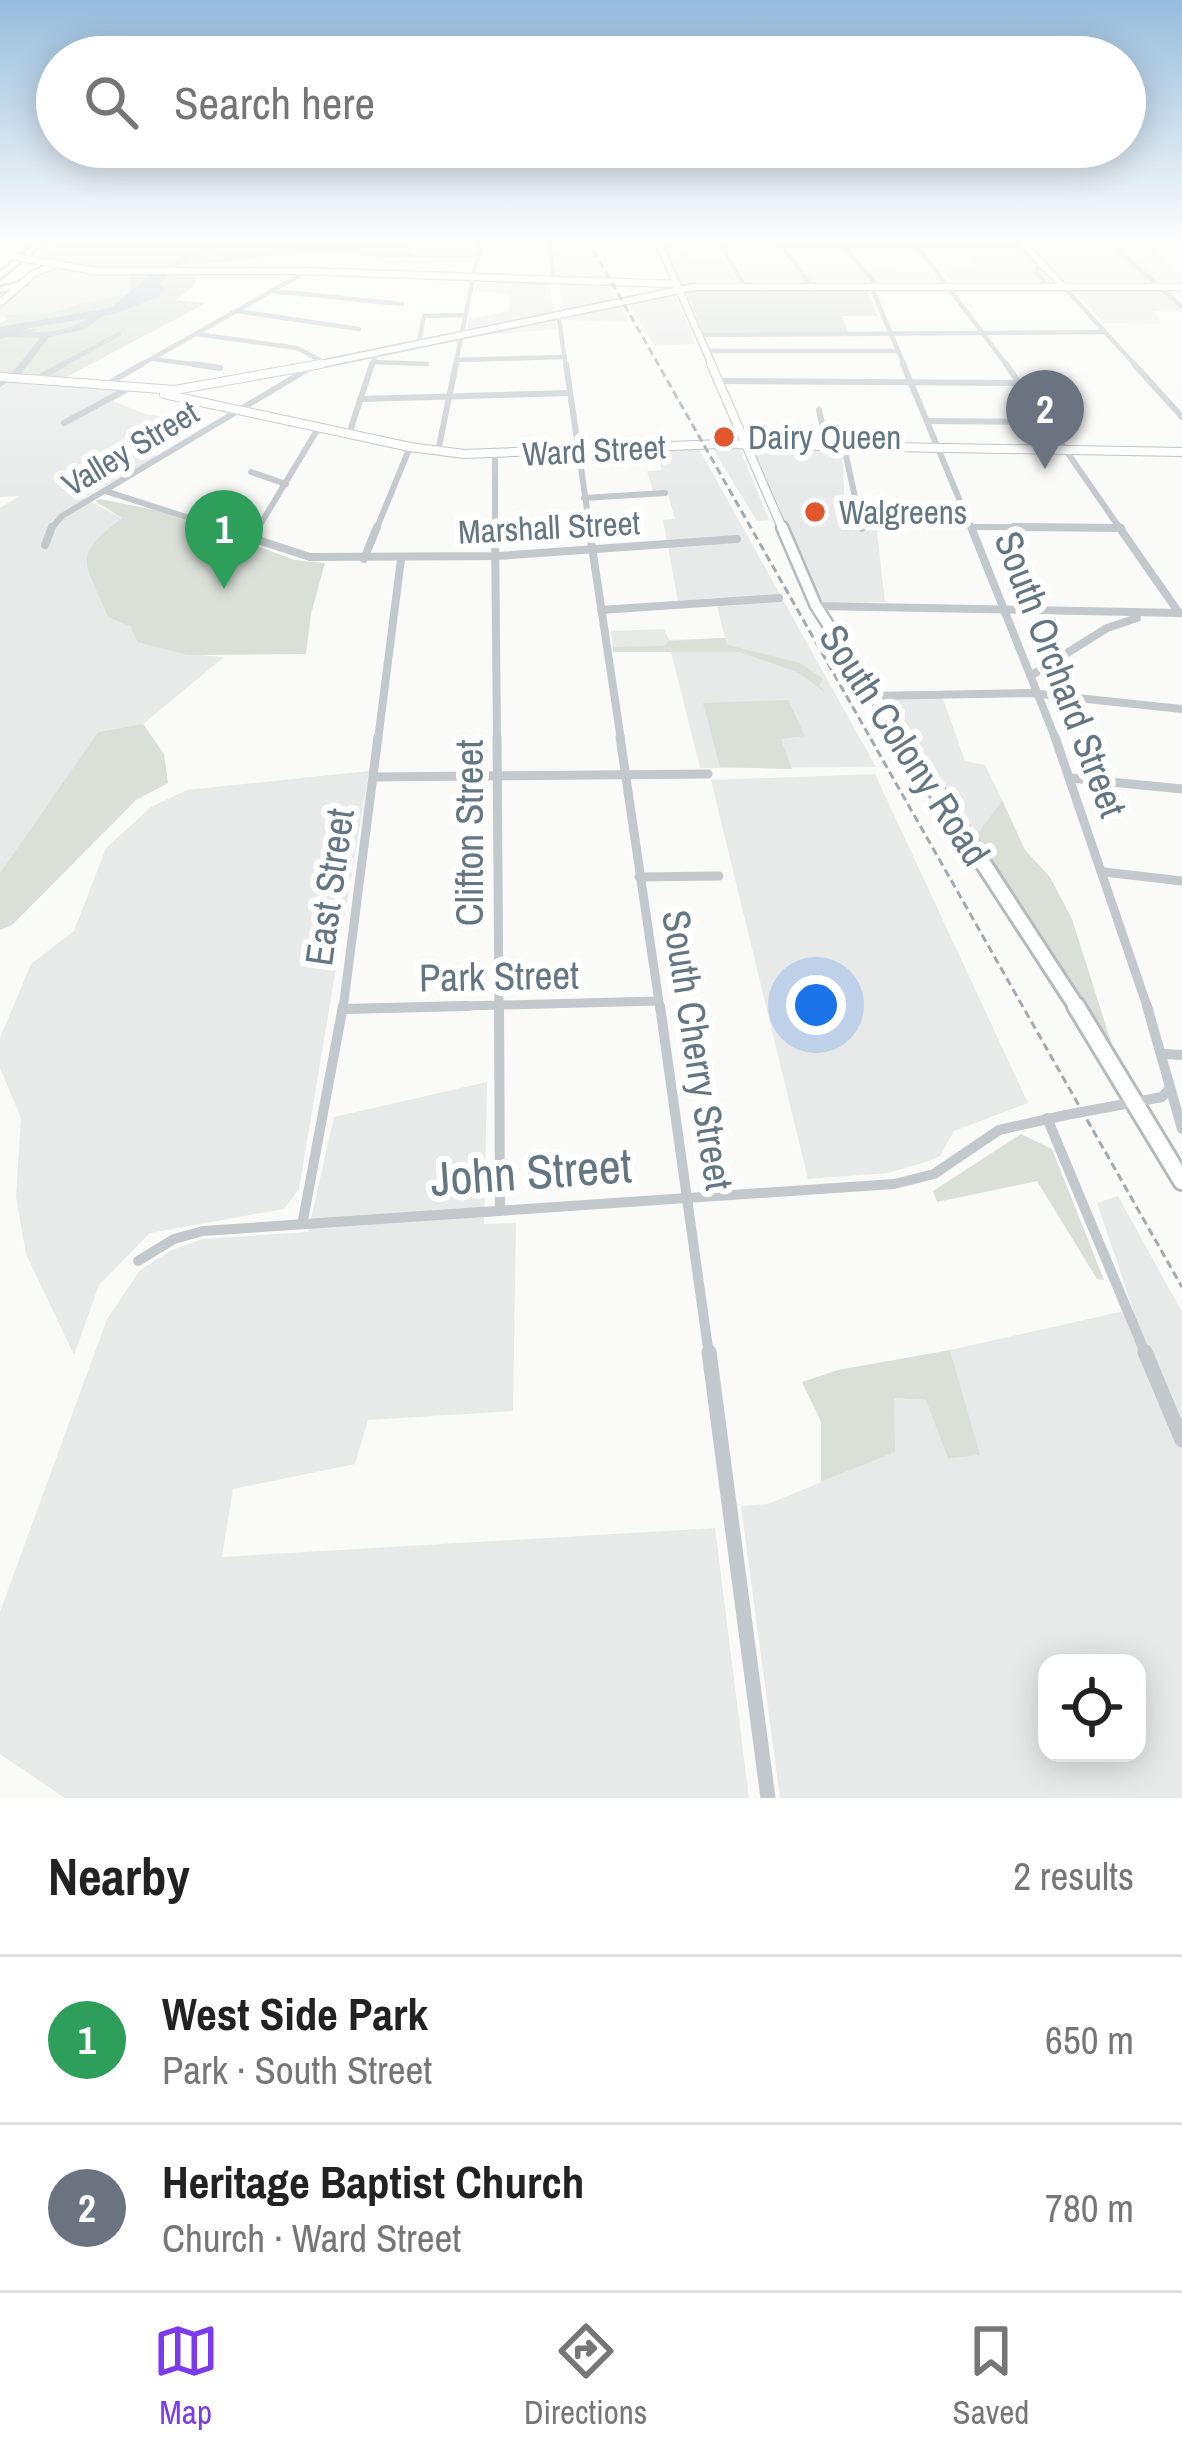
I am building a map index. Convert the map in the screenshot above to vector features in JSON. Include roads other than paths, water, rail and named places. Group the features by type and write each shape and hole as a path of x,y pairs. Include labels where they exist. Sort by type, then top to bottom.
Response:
{"main road":[{"path":"4,377 158,390 313,366 511,323"},
{"name":"South Colony Road","path":"693,323 816,606 1182,1180"},
{"name":"Ward Street","path":"158,390 410,447 495,455 745,444 1182,452"}],"street":[{"path":"104,386 215,323"},
{"path":"322,323 359,328"},
{"path":"419,342 423,323"},
{"path":"438,451 464,323"},
{"name":"South Cherry Street","path":"559,323 688,1198 767,1798"},
{"name":"South Orchard Street","path":"888,323 1040,694 1164,1054 1182,1129"},
{"path":"977,323 1180,614"},
{"path":"1096,323 1182,417"},
{"path":"698,335 1104,332"},
{"path":"35,380 119,334"},
{"path":"196,334 297,348 325,363"},
{"path":"349,434 376,351"},
{"path":"704,351 897,351"},
{"path":"456,360 564,357"},
{"path":"153,359 220,368"},
{"path":"373,362 427,364"},
{"name":"Valley Street","path":"46,545 50,529 62,516 313,366"},
{"path":"717,381 1018,383"},
{"path":"64,423 129,388"},
{"path":"360,399 570,393"},
{"path":"819,410 827,447"},
{"path":"928,421 1046,422"},
{"path":"254,536 319,427"},
{"path":"364,559 410,447"},
{"path":"844,447 862,529"},
{"name":"Clifton Street","path":"495,455 500,1211"},
{"path":"251,472 286,484"},
{"name":"Marshall Street","path":"105,491 310,557 498,556 736,539"},
{"path":"584,498 665,493"},
{"path":"971,526 1121,528"},
{"name":"East Street","path":"303,1220 343,1009 400,559"},
{"path":"601,610 779,598"},
{"path":"816,606 1180,614"},
{"path":"1032,675 1107,628 1148,615"},
{"path":"871,696 1040,694 1182,709"},
{"path":"374,777 708,774"},
{"path":"1070,778 1182,789"},
{"path":"1104,872 1182,881"},
{"path":"639,877 719,876"},
{"name":"Park Street","path":"343,1009 657,1001"},
{"path":"1164,1054 1182,1054"},
{"path":"1136,1103 1162,1097 1169,1089"},
{"name":"John Street","path":"138,1262 188,1234 303,1220 500,1211 913,1180 934,1174 999,1130 1136,1103"},
{"path":"1047,1118 1182,1440"}],"waterway":[{"path":"47,334 90,323"},
{"path":"0,334 47,334"},
{"path":"0,384 17,373 47,334"}],"railway":[{"path":"635,323 1182,1287"}],"place":[{"name":"Dairy Queen","path":"724,437"},
{"name":"Heritage Baptist Church","path":"1045,469"},
{"name":"Walgreens","path":"815,512"},
{"name":"West Side Park","path":"224,589"}]}
